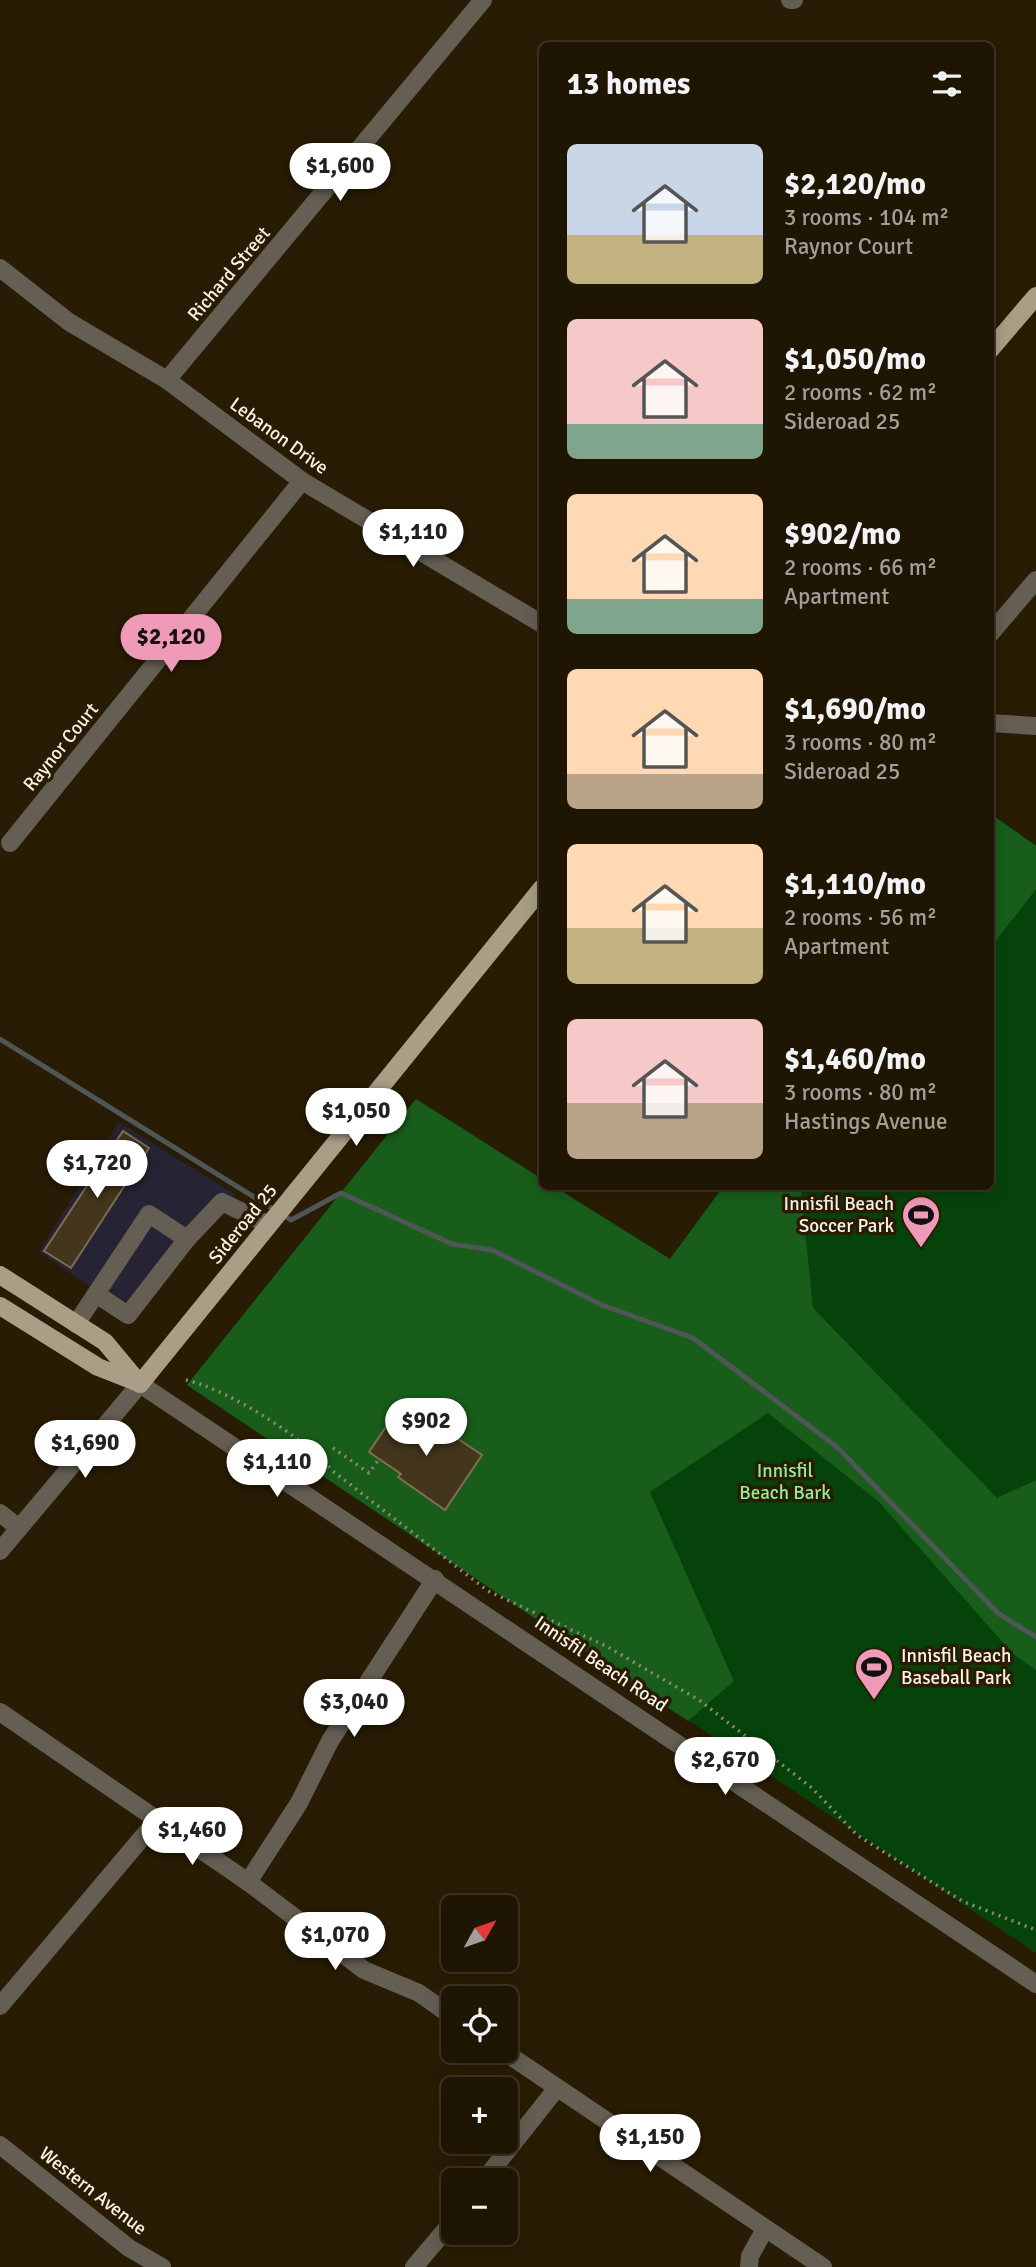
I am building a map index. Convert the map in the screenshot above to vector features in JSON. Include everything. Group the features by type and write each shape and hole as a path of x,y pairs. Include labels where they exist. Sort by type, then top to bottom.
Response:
{"main road":[{"path":"994,345 1036,296"},
{"name":"Sideroad 25","path":"140,1384 539,892"},
{"name":"Innisfil Beach Road","path":"0,1275 105,1342 140,1384"},
{"name":"Innisfil Beach Road","path":"0,1306 98,1367 140,1384"}],"street":[{"name":"Richard Street","path":"167,380 483,0"},
{"name":"Lebanon Drive","path":"0,268 69,321 167,380 302,481 539,622"},
{"name":"Raynor Court","path":"10,843 302,481"},
{"path":"994,629 1036,580"},
{"path":"994,723 1036,726"},
{"path":"96,1294 128,1315 187,1239 222,1202 269,1225"},
{"path":"76,1324 149,1214 187,1239"},
{"name":"Sideroad 25","path":"0,1552 140,1384"},
{"name":"Innisfil Beach Road","path":"140,1384 435,1579 1036,1984"},
{"path":"0,1513 19,1528"},
{"path":"248,1882 299,1803 330,1741 435,1579"},
{"path":"0,1712 248,1882 364,1970 419,1993 441,2009"},
{"path":"0,2006 158,1820"},
{"path":"518,2061 823,2267"},
{"path":"493,2168 556,2088"},
{"name":"Western Avenue","path":"0,2145 129,2248 162,2267"},
{"path":"749,2267 750,2256 765,2229"},
{"path":"414,2267 441,2235"}],"path":[{"path":"186,1381 209,1385 313,1448 334,1472 488,1591 606,1646 699,1700 812,1788 857,1835 962,1901 1036,1930"},
{"path":"333,1448 369,1473 379,1459"}],"shaded area":[{"path":"119,1122 236,1195 133,1316 39,1252"}],"green space":[{"name":"Innisfil Beach Bark","path":"994,816 1036,846 1036,1953 187,1385 416,1099 539,1177 539,1190 560,1190 670,1259 721,1190 994,1190"},
{"path":"994,816 1036,846 1036,889 994,943"},
{"path":"416,1099 539,1177 539,1190 560,1190 670,1259 721,1190 802,1190 813,1308 997,1498 1036,1480 1036,1670 1013,1654 879,1502 768,1413 650,1492 734,1681 688,1721 187,1385"}],"building":[{"path":"123,1131 149,1148 71,1268 44,1251"},
{"path":"396,1412 420,1429 427,1418 482,1455 445,1510 398,1477 401,1474 369,1452"}],"waterway":[{"path":"0,1039 291,1220 341,1193 452,1244 492,1250 602,1305 693,1338 837,1447 999,1614 1036,1637"}],"place":[{"name":"Innisfil Beach Soccer Park","path":"921,1249"},
{"name":"Innisfil Beach Baseball Park","path":"874,1701"}]}
